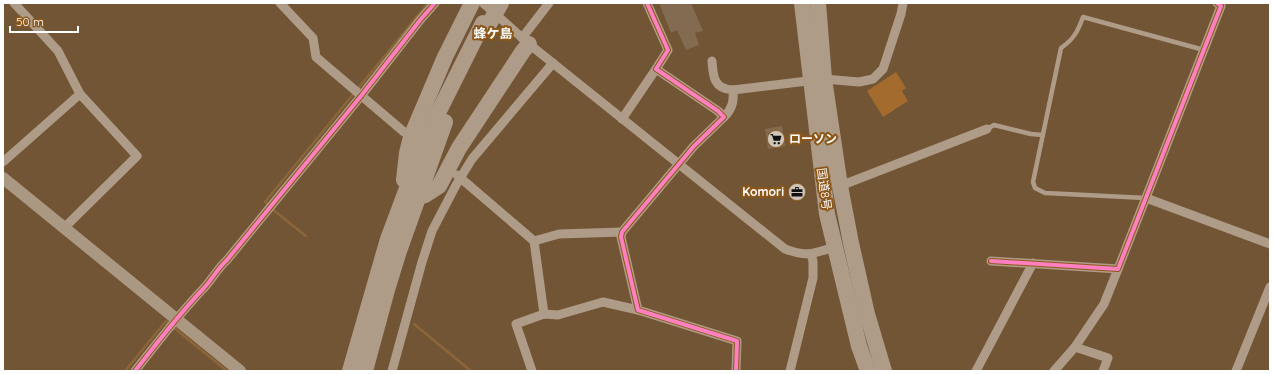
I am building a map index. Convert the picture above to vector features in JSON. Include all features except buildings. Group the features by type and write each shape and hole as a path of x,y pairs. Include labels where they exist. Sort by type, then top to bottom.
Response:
{"highway":[{"path":"397,214 402,194 407,153 411,137 445,58 472,3"},
{"path":"364,371 386,290 418,197 458,91 494,3"},
{"path":"342,371 360,310 418,159 439,111 486,25 501,3"},
{"name":"国道8号","path":"802,3 851,243 867,314 884,371"},
{"name":"国道8号","path":"818,3 817,80 826,207 834,247 859,346 868,371"},
{"path":"418,197 425,195 439,186 459,148 523,51 526,41"},
{"path":"350,371 388,238"}],"street":[{"path":"14,3 58,51 80,94 137,156 65,227"},
{"path":"280,3 313,38 316,57 404,132"},
{"path":"135,371 267,211 357,92 436,3"},
{"path":"483,3 526,41 678,165 785,249 799,254 811,254 834,247"},
{"path":"526,41 549,3"},
{"path":"622,119 668,50 647,3"},
{"path":"712,60 713,73 717,85 725,89 734,90 817,80 859,82 873,79 883,69 901,14 903,3"},
{"path":"1054,371 1075,347 1104,304 1222,4"},
{"path":"392,371 432,231 472,159 553,63"},
{"path":"656,69 718,111 724,118"},
{"path":"638,310 621,237 622,232 694,146 731,110 734,100 734,90"},
{"path":"3,162 80,94"},
{"path":"840,186 987,129"},
{"path":"453,171 534,242 544,314"},
{"path":"3,178 240,371"},
{"path":"1146,198 1270,244"},
{"path":"534,242 559,234 622,232"},
{"path":"790,371 813,278 813,261 811,254"},
{"path":"991,261 1118,269"},
{"path":"976,371 1033,263"},
{"path":"1236,371 1270,287"},
{"path":"532,371 516,324 544,314 558,315 603,302 638,310 737,341 736,371"},
{"path":"1075,347 1108,358 1103,371"}],"lane":[{"path":"1146,198 1045,193 1035,188 1033,182 1061,48 1070,42 1078,30 1083,17 1204,50"},
{"path":"987,129 994,125 1031,134 1043,135"}],"shaded area":[{"path":"896,72 906,88 902,91 908,101 883,117 867,91"}],"waterway":[{"path":"269,205 265,202 428,3"},
{"path":"272,209 306,236"},
{"path":"125,371 166,321 169,324"},
{"path":"414,324 471,371"},
{"path":"173,327 227,371"}],"cycle path":[{"path":"135,371 168,329 207,285 435,3"},
{"path":"647,3 668,50 656,69 718,111 724,117 694,146 622,232 621,237 638,310 737,341 736,371"},
{"path":"991,261 1118,269 1221,6 1217,3"}],"place":[{"name":"ローソン","path":"776,139"},
{"name":"Komori","path":"797,192"}],"district":[{"name":"蜂ケ島","path":"493,33"}]}
